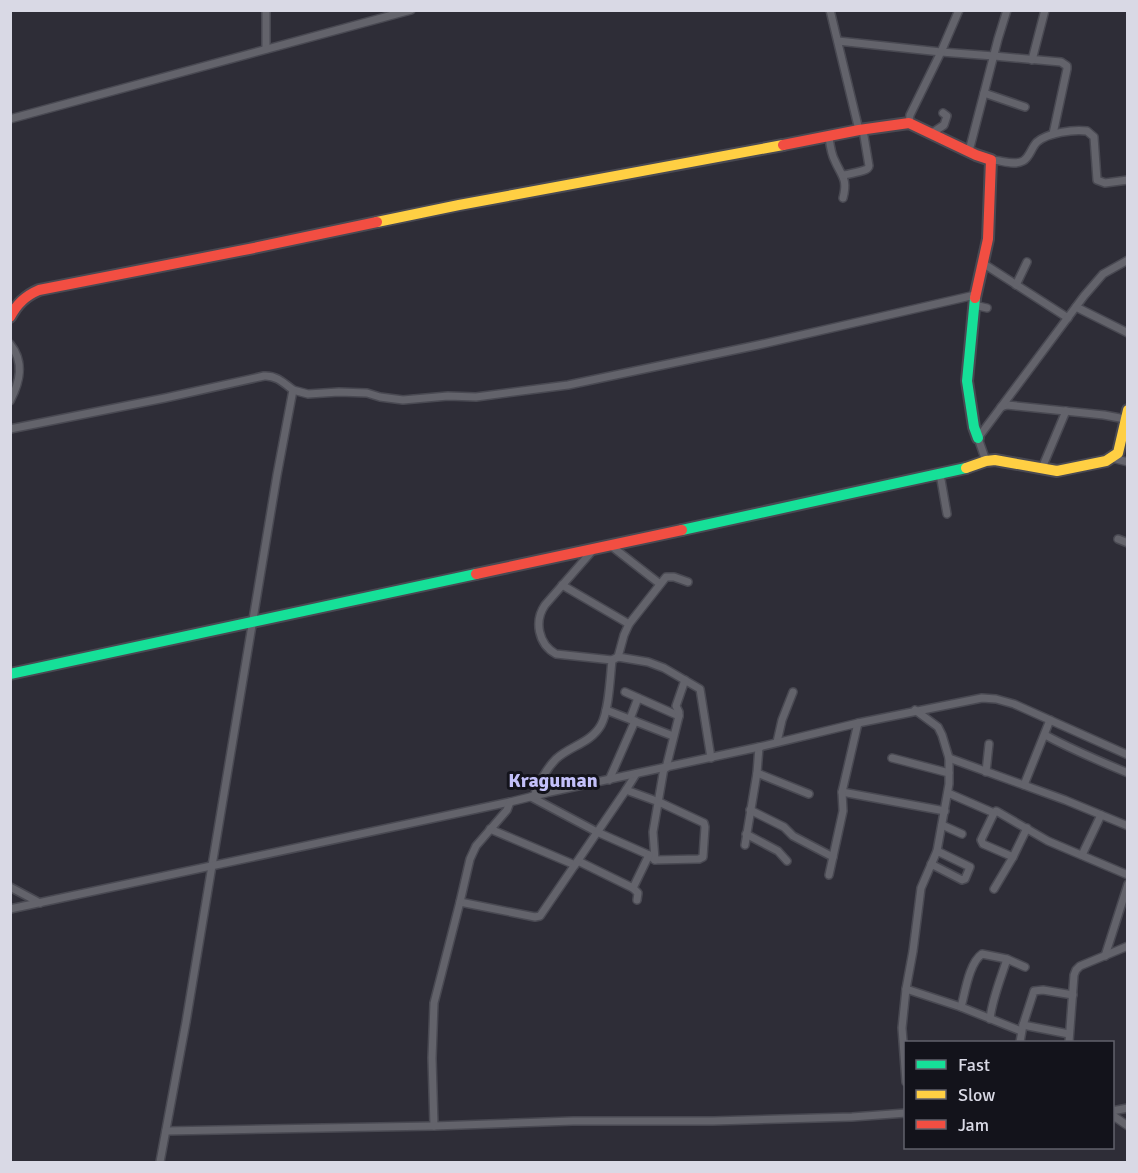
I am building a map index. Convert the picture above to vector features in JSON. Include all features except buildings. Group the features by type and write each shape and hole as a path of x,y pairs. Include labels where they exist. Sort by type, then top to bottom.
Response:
{"street":[{"path":"266,10 266,49"},
{"path":"10,119 411,10"},
{"path":"830,10 869,166 866,171 843,175"},
{"path":"909,123 910,115 959,10"},
{"path":"969,151 1007,10"},
{"path":"1032,60 1045,10"},
{"path":"838,41 1061,63 1067,66 1067,69 1053,134"},
{"path":"984,93 1025,107"},
{"path":"932,133 944,125 946,116 943,113"},
{"path":"10,317 16,305 26,295 39,290 459,206 904,122 991,160 1014,163 1027,159 1037,142 1053,134 1087,131 1094,137 1097,180 1105,183 1128,180"},
{"path":"829,137 832,155 843,175 846,188 843,198"},
{"path":"986,461 974,427 967,381 974,300 988,239 991,160"},
{"path":"978,438 1076,307 1104,274 1128,260"},
{"path":"1016,285 1027,262"},
{"path":"984,264 1068,318"},
{"path":"10,429 264,376 279,379 293,390 308,394 367,393 380,397 414,400 439,396 476,397 568,385 974,300 987,308"},
{"path":"1076,307 1128,333"},
{"path":"10,336 20,368 18,385 10,401"},
{"path":"160,1162 186,1022 293,390"},
{"path":"10,674 960,470 986,461 995,460 1057,471 1106,461 1118,453 1126,414 1104,415 1007,405 1001,407"},
{"path":"1042,468 1066,411"},
{"path":"1112,458 1128,462"},
{"path":"940,474 947,514"},
{"path":"1118,539 1128,543"},
{"path":"609,545 660,584"},
{"path":"594,548 540,613 538,621 545,644 550,651 556,654 648,662 700,689 711,758"},
{"path":"533,796 556,759 589,738 602,723 615,658 629,624 666,577 688,582"},
{"path":"562,585 629,624"},
{"path":"633,888 652,858 653,831 658,802 680,712 676,706 685,680"},
{"path":"625,692 679,716"},
{"path":"777,742 782,720 793,692"},
{"path":"609,780 638,698"},
{"path":"11,908 711,758 915,710 982,698 1004,700 1128,755"},
{"path":"606,710 673,736"},
{"path":"904,1055 902,1028 921,888 937,851 948,793 949,773 947,748 938,727 915,710"},
{"path":"1024,785 1050,720"},
{"path":"829,875 843,811 842,792 858,723"},
{"path":"1045,735 1128,773"},
{"path":"986,772 989,744"},
{"path":"745,845 759,747"},
{"path":"892,758 949,773"},
{"path":"949,758 1128,826"},
{"path":"757,773 809,794"},
{"path":"460,902 540,916 636,774"},
{"path":"533,796 597,832 652,858 699,859 703,857 704,823 626,790"},
{"path":"842,792 945,811"},
{"path":"948,793 994,813 996,811 1048,841 1128,875"},
{"path":"434,1126 432,1058 434,1004 470,859 476,846 507,810 510,802"},
{"path":"750,810 784,827 793,836 833,857"},
{"path":"994,813 982,843 1013,857"},
{"path":"1083,855 1101,815"},
{"path":"942,825 962,834"},
{"path":"994,888 1027,828"},
{"path":"490,829 633,888 638,893 638,900"},
{"path":"746,834 778,851 787,861"},
{"path":"931,864 962,880 965,879 970,867 968,865 937,851"},
{"path":"1105,956 1128,884"},
{"path":"10,887 40,903"},
{"path":"1069,1041 1076,970 1080,966 1128,946"},
{"path":"960,1007 978,956 982,954 1007,959 1025,967"},
{"path":"990,1019 991,1006 1007,959"},
{"path":"906,989 1022,1028 1070,1034"},
{"path":"1020,1041 1034,991 1043,990 1072,995"},
{"path":"166,1131 573,1121 713,1121 904,1113"},
{"path":"1114,1114 1128,1126"}],"traffic: fast":[{"path":"975,298 967,381 974,427 978,438"},
{"path":"682,530 966,468"},
{"path":"10,674 476,574"}],"traffic: slow":[{"path":"377,222 783,145"},
{"path":"966,468 995,460 1057,471 1106,461 1118,453 1128,410"}],"traffic: jam":[{"path":"783,145 909,123 991,160 988,239 975,298"},
{"path":"10,317 22,301 39,290 377,222"},
{"path":"476,574 682,530"}],"district":[{"name":"Kraguman","path":"553,780"}]}
